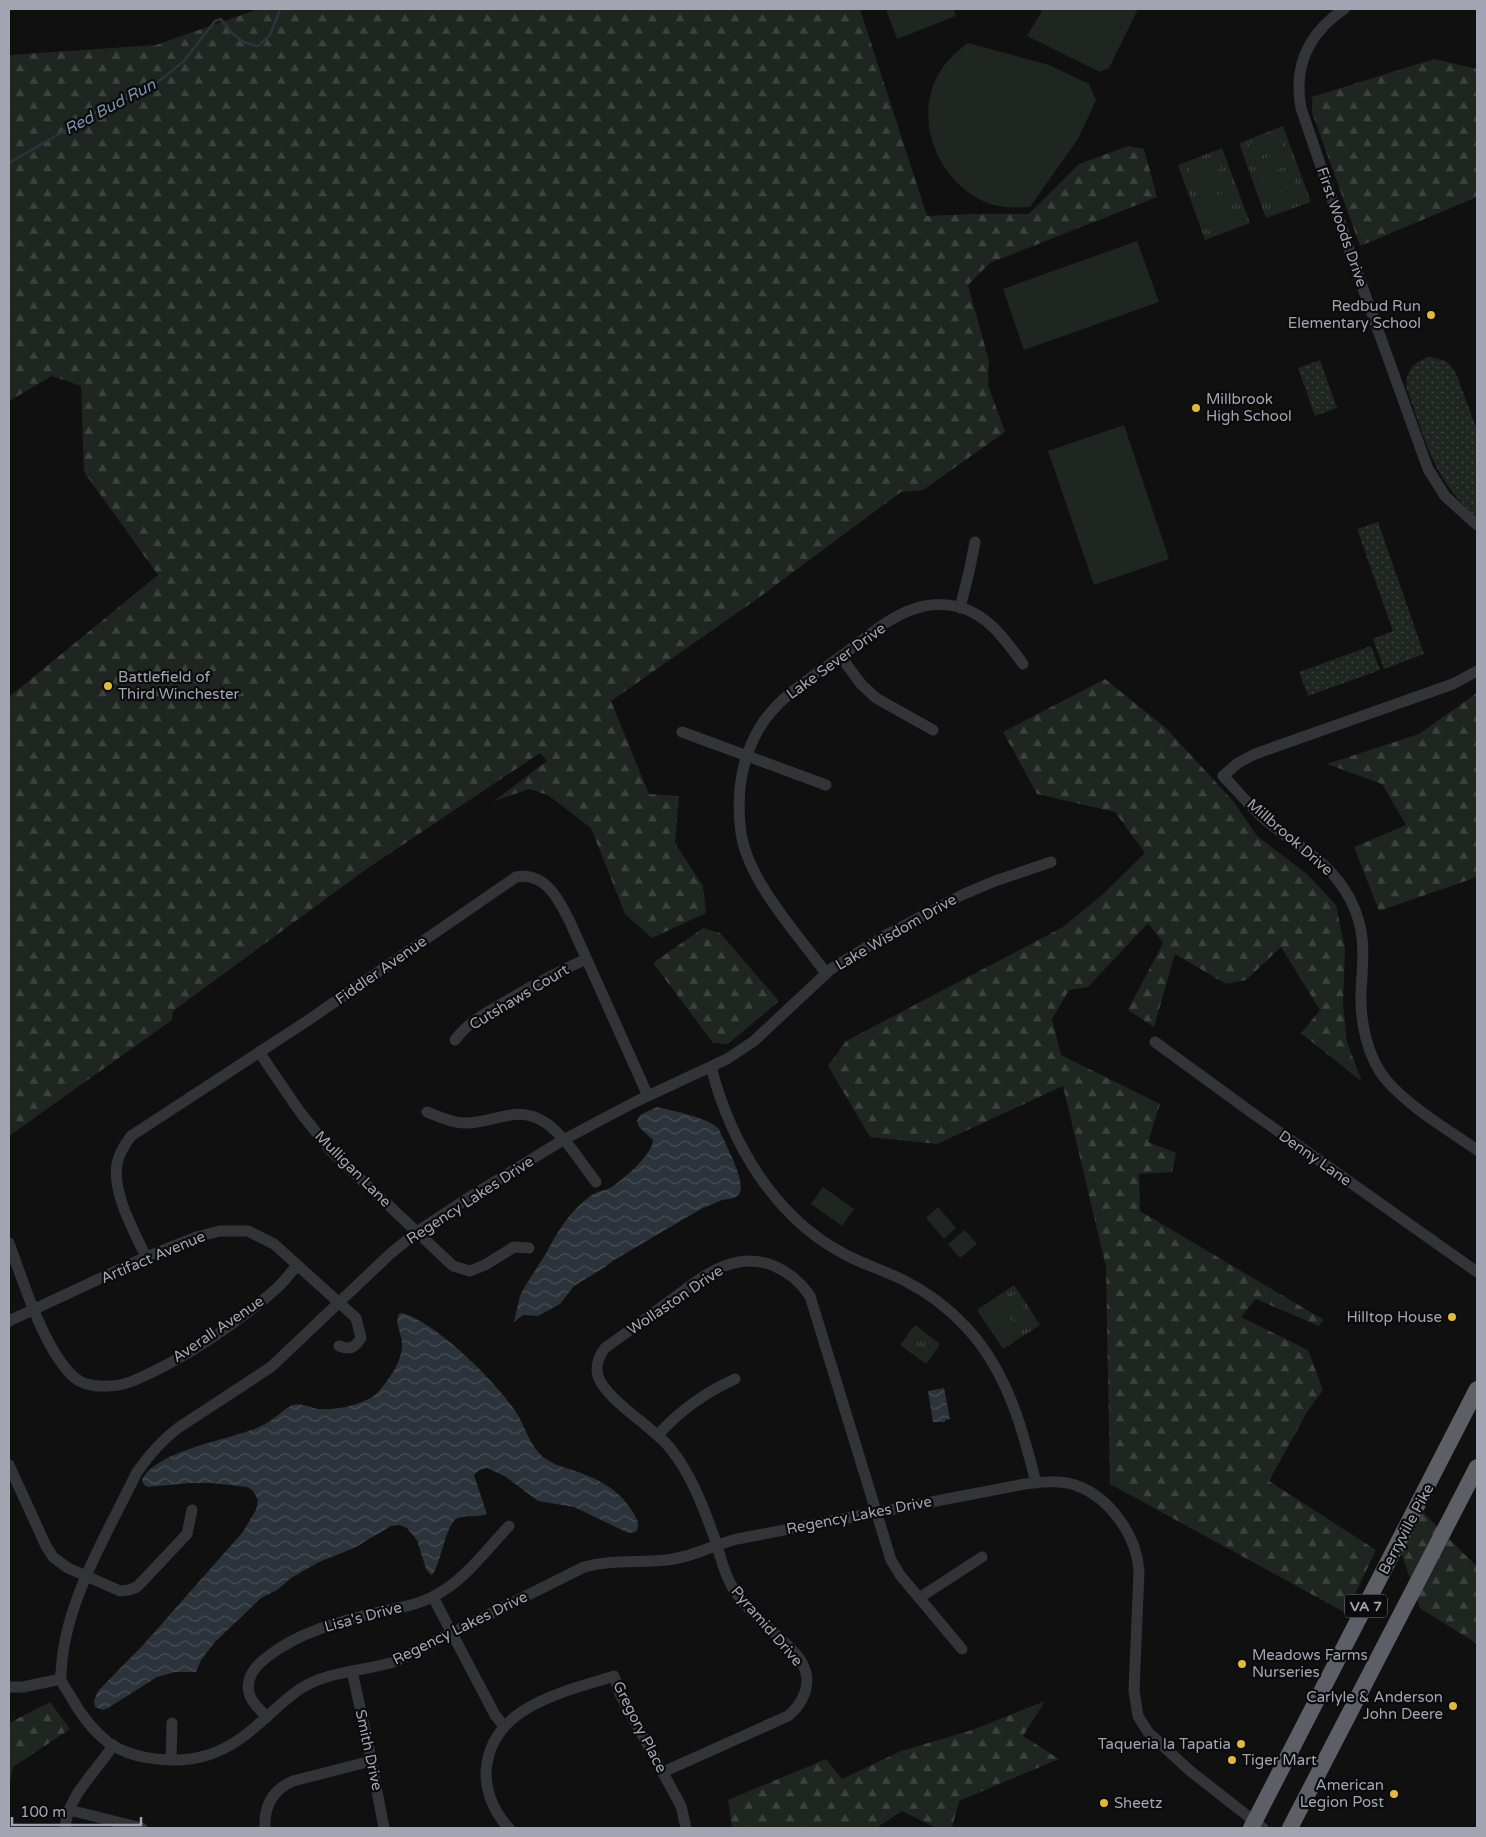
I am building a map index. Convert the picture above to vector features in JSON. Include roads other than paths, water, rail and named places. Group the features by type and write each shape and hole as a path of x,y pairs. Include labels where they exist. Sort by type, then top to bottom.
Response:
{"highway":[{"name":"Berryville Pike","path":"1256,1826 1477,1389"},
{"name":"VA 7","path":"1290,1828 1477,1467"}],"street":[{"name":"First Woods Drive","path":"1344,9 1326,23 1317,34 1303,59 1298,85 1301,108 1352,258 1428,469 1445,496 1477,525"},
{"path":"960,608 970,572 975,542"},
{"name":"Lake Sever Drive","path":"826,974 760,882 748,857 741,832 739,811 741,780 748,756 760,728 778,704 794,689 900,615 911,610 938,605 970,611 991,624 1023,664"},
{"path":"841,657 861,684 876,698 933,730"},
{"name":"Millbrook Drive","path":"1477,671 1453,684 1255,754 1238,763 1223,776 1262,816 1327,866 1350,900 1362,935 1364,960 1360,1001 1365,1037 1374,1059 1386,1080 1410,1103 1477,1150"},
{"path":"682,732 826,785"},
{"name":"Lake Wisdom Drive","path":"711,1067 728,1059 754,1041 826,974 888,934 934,908 995,881 1051,862"},
{"name":"Fiddler Avenue","path":"146,1257 125,1210 117,1184 117,1163 122,1148 131,1136 307,1022 516,877 523,875 536,878 550,889 558,899 648,1096"},
{"name":"Cutshaws Court","path":"455,1040 461,1032 479,1017 543,980 586,959"},
{"name":"Denny Lane","path":"1155,1042 1250,1112 1477,1272"},
{"name":"Mulligan Lane","path":"260,1052 300,1112 320,1138 453,1266 470,1271 485,1265 514,1247 528,1248"},
{"path":"711,1067 738,1138 757,1173 778,1202 792,1217 814,1235 845,1255 904,1280 920,1289 966,1326 985,1351 1006,1385 1025,1440 1036,1483"},
{"name":"Regency Lakes Drive","path":"711,1067 648,1096 563,1140 517,1167 418,1231 390,1254 271,1367 178,1428 158,1445 138,1472 86,1575 66,1633 61,1679 82,1715 92,1728 113,1745 132,1753 153,1758 196,1757 219,1751 247,1735 300,1689 313,1682 327,1676 394,1662 584,1567 614,1561 666,1560 682,1557 717,1544 875,1512 1036,1483 1063,1482 1085,1490 1107,1506 1132,1542 1138,1562 1134,1691 1138,1716 1146,1730 1156,1740 1256,1826"},
{"path":"427,1112 464,1123 486,1120 512,1113 530,1115 547,1124 563,1140 596,1182"},
{"name":"Artifact Avenue","path":"9,1321 146,1257 196,1237 220,1231 248,1232 274,1244 356,1318 361,1338 356,1346 350,1348 339,1346"},
{"name":"Averall Avenue","path":"9,1243 34,1310 56,1356 76,1380 98,1388 132,1382 193,1350 244,1316 278,1287 297,1266"},
{"name":"Wollaston Drive","path":"717,1544 690,1478 680,1462 658,1435 611,1395 602,1384 597,1369 600,1355 605,1348 711,1273 729,1264 754,1261 776,1267 797,1280 810,1296 891,1560 900,1575 962,1649"},
{"path":"658,1435 673,1418 691,1403 717,1387 735,1379"},
{"path":"9,1465 46,1546 53,1557 68,1568 120,1591 137,1587 186,1534 192,1510"},
{"name":"Lisa's Drive","path":"267,1717 251,1699 248,1686 251,1674 256,1667 274,1652 288,1643 326,1626 433,1597 458,1579 509,1526"},
{"name":"Pyramid Drive","path":"663,1772 788,1716 800,1705 807,1687 806,1673 798,1656 743,1602 733,1588 726,1575 717,1544"},
{"path":"919,1598 982,1557"},
{"path":"433,1597 495,1715 504,1726"},
{"name":"Smith Drive","path":"352,1671 384,1828"},
{"name":"Gregory Place","path":"509,1828 493,1805 486,1776 493,1743 504,1726 524,1710 548,1699 614,1676 620,1694 681,1806 686,1828"},
{"path":"9,1687 23,1687 61,1679"},
{"path":"171,1759 172,1723"},
{"path":"65,1828 68,1810 86,1781 113,1745"},
{"path":"265,1828 271,1798 284,1785 371,1761"},
{"path":"68,1810 142,1828"}],"water":[{"path":"657,1107 698,1118 719,1129 739,1174 741,1184 737,1196 701,1209 614,1260 574,1286 560,1304 538,1316 523,1315 514,1322 520,1296 524,1288 569,1217 591,1195 610,1188 622,1180 636,1167 652,1146 653,1140 639,1127 637,1121 640,1115"},
{"path":"402,1313 416,1319 448,1340 495,1385 516,1412 531,1442 543,1457 564,1468 595,1479 617,1493 629,1506 637,1519 636,1532 629,1533 574,1507 538,1501 506,1477 488,1468 479,1470 474,1475 487,1514 459,1518 452,1523 433,1574 431,1575 426,1569 417,1540 407,1528 399,1525 391,1526 354,1548 319,1562 291,1578 277,1590 261,1598 215,1642 201,1660 196,1672 175,1672 157,1677 108,1708 103,1710 95,1707 94,1701 98,1691 143,1645 242,1533 256,1510 258,1500 253,1491 247,1487 212,1483 190,1483 148,1487 144,1485 142,1480 150,1469 163,1460 179,1453 261,1426 285,1409 296,1404 319,1409 333,1409 351,1406 368,1400 379,1391 398,1363 402,1350 402,1340 397,1321 399,1314"},
{"path":"944,1388 950,1419 945,1420 945,1422 933,1422 928,1391"}],"waterway":[{"name":"Red Bud Run","path":"9,163 102,109 148,90 184,61 215,21 221,19 236,37 246,43 258,46 270,35 280,9"}],"place":[{"name":"Redbud Run Elementary School","path":"1431,315"},
{"name":"Millbrook High School","path":"1196,408"},
{"name":"Battlefield of Third Winchester","path":"108,686"},
{"name":"Hilltop House","path":"1452,1317"},
{"name":"Meadows Farms Nurseries","path":"1242,1664"},
{"name":"Carlyle & Anderson John Deere","path":"1453,1706"},
{"name":"Taqueria la Tapatia","path":"1241,1744"},
{"name":"Tiger Mart","path":"1232,1760"},
{"name":"American Legion Post","path":"1394,1794"},
{"name":"Sheetz","path":"1104,1803"}]}
